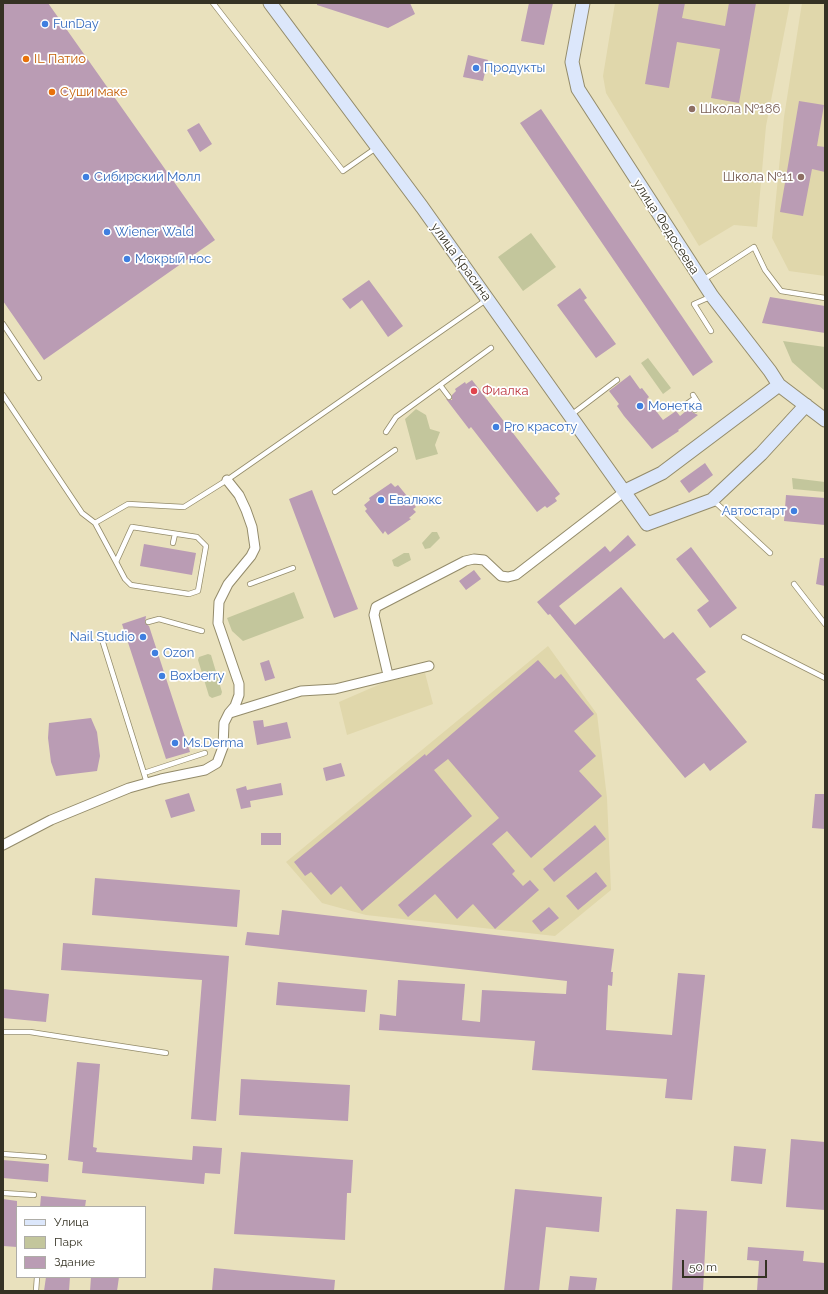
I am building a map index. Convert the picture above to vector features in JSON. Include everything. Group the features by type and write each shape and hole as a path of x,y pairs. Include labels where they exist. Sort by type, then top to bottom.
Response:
{"street":[{"name":"улица Красина","path":"270,3 378,147 488,299 647,524 712,500"},
{"name":"улица Федосеева","path":"583,3 572,62 578,90 712,296 770,371 779,385 825,420"},
{"path":"388,675 374,615 376,607 470,560 484,560 501,576 508,577 516,575 625,491 662,474 779,385"},
{"path":"712,500 761,454 806,406"},
{"path":"3,845 51,820 129,788 190,774 213,767 221,757 224,723 229,713 236,706 240,695 239,684 220,631 217,613 222,593 251,556 255,548 252,527 246,510 239,495 227,480"},
{"path":"229,713 301,691 335,689 429,666"}],"lane":[{"path":"213,3 343,171 378,147"},
{"path":"701,281 754,247 765,270 781,291 825,298"},
{"path":"711,331 694,304 712,296"},
{"path":"95,523 128,504 184,507 227,480 488,299"},
{"path":"3,324 39,378"},
{"path":"386,432 396,417 491,348"},
{"path":"571,415 618,380"},
{"path":"440,385 449,397"},
{"path":"3,395 82,513 95,523 125,579 131,585 189,594 198,591 206,546 197,537 132,527 116,562"},
{"path":"681,408 694,396 700,406 695,410"},
{"path":"334,492 395,450"},
{"path":"712,500 770,553"},
{"path":"174,543 175,534"},
{"path":"250,584 293,568"},
{"path":"794,584 825,624"},
{"path":"148,622 159,619 202,631"},
{"path":"100,633 147,783"},
{"path":"744,637 825,678"},
{"path":"144,773 205,753"},
{"path":"3,1032 30,1032 166,1054"},
{"path":"3,1154 44,1157"},
{"path":"3,1193 34,1195"},
{"path":"36,1291 37,1278"}],"shaded area":[{"name":"Школа №186","path":"615,3 790,3 766,126 757,227 734,225 699,246 606,93 603,76"},
{"name":"Школа №11","path":"802,3 825,3 825,276 789,271 772,238 784,117"},
{"path":"548,646 597,714 607,798 611,890 555,936 366,915 322,903 286,862"},
{"path":"425,673 433,704 347,735 339,702 385,682"}],"green space":[{"path":"531,233 556,267 523,291 498,257"},
{"path":"783,341 825,347 825,391 792,362"},
{"path":"648,358 671,388 663,394 641,363"},
{"path":"416,409 426,415 430,429 440,432 435,445 438,454 416,460 405,419"},
{"path":"792,478 825,482 825,492 793,489"},
{"path":"432,532 437,532 440,538 430,548 425,549 422,543"},
{"path":"404,553 409,553 411,560 398,567 394,566 392,560"},
{"path":"294,592 304,618 243,641 232,631 227,618"},
{"path":"208,654 211,655 222,692 221,695 212,698 209,696 198,660 199,657"}],"building":[{"name":"Сибирский Молл","path":"3,3 48,3 215,240 44,360 3,301"},
{"path":"317,3 410,3 415,14 388,28 317,5"},
{"path":"529,3 553,3 544,45 521,41"},
{"path":"659,3 685,3 682,18 725,26 729,3 756,3 739,103 711,98 720,49 677,42 669,88 645,84"},
{"name":"Продукты","path":"468,55 488,60 483,81 463,77"},
{"path":"799,101 824,105 817,146 825,147 825,172 812,169 803,216 780,212"},
{"path":"541,109 713,362 693,376 520,123"},
{"path":"199,123 212,144 200,152 187,130"},
{"path":"369,280 403,326 388,337 362,300 350,309 342,299"},
{"path":"580,288 587,298 584,300 616,344 596,358 557,305"},
{"path":"770,297 825,306 825,333 762,323"},
{"path":"630,375 640,389 642,388 649,397 647,399 663,420 676,411 680,416 692,406 692,412 698,415 678,430 679,431 652,449 624,416 617,406 619,404 609,391"},
{"path":"472,380 560,494 555,498 557,501 547,508 545,506 537,512 471,427 469,429 446,399 452,400 452,395 456,391 455,389 465,382 466,384"},
{"path":"705,463 713,475 689,493 680,481"},
{"path":"391,483 395,487 398,485 416,507 413,509 416,512 409,518 411,519 388,535 385,531 383,534 365,511 367,509 364,505 370,500 369,498"},
{"path":"312,490 358,609 334,618 289,499"},
{"path":"786,495 825,498 825,525 784,521"},
{"path":"628,535 636,545 559,606 575,625 621,587 664,639 673,632 706,672 696,679 747,742 710,771 704,763 685,778 550,614 548,615 537,602 605,546 610,552"},
{"path":"144,544 196,553 192,575 140,566"},
{"path":"691,547 737,608 710,628 697,610 709,601 676,559"},
{"path":"820,558 825,558 825,586 816,584"},
{"path":"474,570 481,579 466,590 459,581"},
{"path":"146,616 145,623 149,626 190,752 166,759 122,624"},
{"path":"269,660 275,678 265,681 260,663"},
{"path":"538,660 555,679 561,674 594,714 574,731 596,756 579,771 602,796 531,858 507,831 492,844 515,871 512,874 523,886 530,880 539,890 495,929 473,904 457,919 435,894 408,917 398,905 499,818 448,759 434,770 472,816 362,911 341,886 331,895 311,872 305,876 294,862 425,754 426,756"},
{"path":"91,718 97,732 100,756 97,771 56,776 51,762 48,738 49,723"},
{"path":"263,720 264,727 287,722 291,738 257,745 253,721"},
{"path":"341,763 345,776 326,781 323,768"},
{"path":"281,783 283,795 250,801 251,807 241,809 236,789 246,786 247,790"},
{"path":"189,793 195,811 171,818 165,800"},
{"path":"815,794 825,794 825,829 812,828"},
{"path":"595,825 606,839 554,882 543,869"},
{"path":"261,833 281,833 281,845 261,845"},
{"path":"596,872 607,886 578,910 566,896"},
{"path":"95,878 240,890 237,927 92,915"},
{"path":"549,907 559,918 541,932 532,921"},
{"path":"282,910 614,949 611,972 613,972 612,986 608,985 606,1030 672,1035 678,973 705,975 692,1100 665,1098 667,1079 532,1070 535,1041 379,1030 380,1014 396,1016 398,980 465,984 462,1020 480,1022 482,990 566,994 567,981 245,945 247,932 279,935"},
{"path":"63,943 229,956 216,1121 191,1119 202,980 61,970"},
{"path":"278,982 367,990 365,1012 276,1005"},
{"path":"3,989 49,994 46,1022 3,1018"},
{"path":"77,1062 100,1064 93,1147 97,1148 96,1152 192,1160 193,1146 222,1148 220,1174 205,1173 204,1184 82,1173 83,1162 68,1160"},
{"path":"241,1079 350,1085 348,1121 239,1115"},
{"path":"791,1139 825,1142 825,1210 786,1207"},
{"path":"734,1146 766,1149 762,1184 731,1181"},
{"path":"241,1152 353,1160 351,1193 347,1193 345,1240 234,1234"},
{"path":"3,1160 49,1164 48,1182 3,1178"},
{"path":"515,1189 602,1197 599,1232 546,1227 539,1291 504,1291"},
{"path":"41,1196 86,1200 85,1206 40,1206"},
{"path":"3,1199 17,1201 16,1247 3,1246"},
{"path":"676,1209 707,1211 703,1291 672,1291"},
{"path":"748,1247 804,1251 803,1261 825,1263 825,1291 757,1291 759,1261 747,1260"},
{"path":"214,1268 335,1280 334,1291 212,1291"},
{"path":"570,1276 597,1278 595,1291 568,1291"},
{"path":"46,1278 70,1278 69,1291 44,1291"},
{"path":"91,1278 119,1278 117,1291 90,1291"}],"place":[{"name":"FunDay","path":"45,24"},
{"name":"IL Патио","path":"26,59"},
{"name":"Продукты","path":"476,68"},
{"name":"Суши маке","path":"52,92"},
{"name":"Школа №186","path":"692,109"},
{"name":"Сибирский Молл","path":"86,177"},
{"name":"Школа №11","path":"801,177"},
{"name":"Wiener Wald","path":"107,232"},
{"name":"Мокрый нос","path":"127,259"},
{"name":"Фиалка","path":"474,391"},
{"name":"Монетка","path":"640,406"},
{"name":"Pro красоту","path":"496,427"},
{"name":"Евалюкс","path":"381,500"},
{"name":"Автостарт","path":"794,511"},
{"name":"Nail Studio","path":"143,637"},
{"name":"Ozon","path":"155,653"},
{"name":"Boxberry","path":"162,676"},
{"name":"Ms.Derma","path":"175,743"}]}
